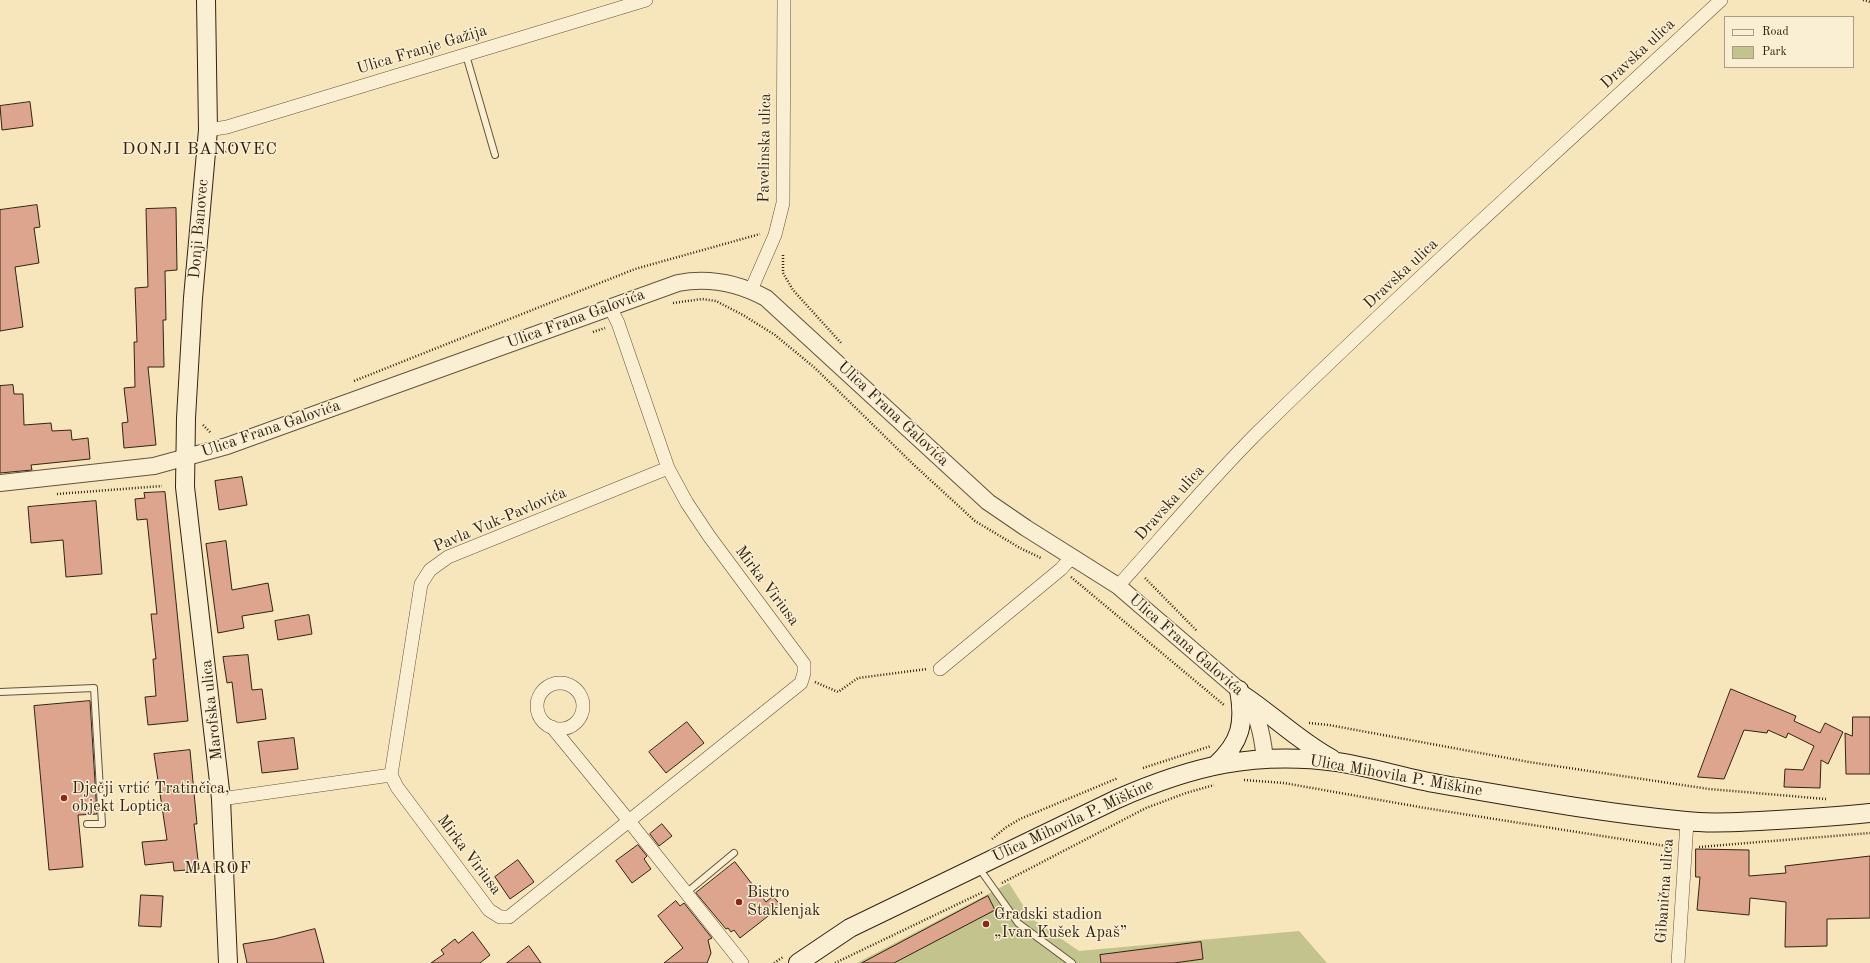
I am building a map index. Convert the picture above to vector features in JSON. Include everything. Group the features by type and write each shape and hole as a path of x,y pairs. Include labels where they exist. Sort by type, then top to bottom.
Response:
{"main road":[{"name":"Donji Banovec","path":"185,459 193,298 208,130 206,0"},
{"name":"Marofska ulica","path":"185,459 185,487 190,537 200,608 222,799 228,963"},
{"path":"1242,693 1316,750 1338,762"},
{"path":"1216,765 1232,748 1239,735 1242,693"},
{"name":"Ulica Mihovila P. Miškine","path":"791,959 850,928 1154,782 1216,765 1265,759 1298,759 1338,762 1436,783 1596,810 1687,822 1727,823 1870,813"}],"street":[{"name":"Ulica Franje Gažija","path":"208,130 227,127 646,0"},
{"name":"Pavelinska ulica","path":"751,290 775,235 783,203 784,0"},
{"name":"Dravska ulica","path":"1118,586 1185,510 1272,419 1339,354 1720,0"},
{"name":"Ulica Frana Galovića","path":"0,483 154,466 185,459 227,446 678,283 689,281 722,281 751,290 780,308 988,502 1026,528 1118,586 1242,693 1258,720 1265,759"},
{"name":"Mirka Viriusa","path":"391,775 397,787 489,910 500,917 509,917 801,683 804,673 804,664 709,536 687,503 668,468 618,323 610,307"},
{"name":"Pavla Vuk-Pavlovića","path":"391,775 421,584 430,570 448,557 668,468"},
{"path":"940,669 1061,569 1072,557"},
{"path":"552,728 629,821 742,963"},
{"path":"222,799 391,775"},
{"name":"Gibanična ulica","path":"1678,963 1687,822"}],"lane":[{"path":"466,55 495,155"},
{"path":"0,692 94,688 102,824 87,824"},
{"path":"686,893 734,853"},
{"path":"978,866 1018,923 1072,963"}],"path":[{"path":"1863,0 1870,2"},
{"path":"347,384 635,269 764,233"},
{"path":"783,252 783,273 793,290 843,345"},
{"path":"671,304 702,299 716,301 744,315 775,335 815,368 914,465 975,521 1020,548 1048,561"},
{"path":"55,494 162,486"},
{"path":"1068,574 1226,707"},
{"path":"814,681 838,692 858,678 927,669 940,669"},
{"path":"810,686 814,681 814,676"},
{"path":"1290,729 1297,721 1529,762 1709,789 1829,799"},
{"path":"1142,769 1212,745"},
{"path":"987,843 1005,828 1020,819 1120,778"},
{"path":"1241,780 1284,783 1544,828 1672,847 1758,843 1870,833"},
{"path":"835,963 993,887 1146,808 1186,793 1221,783"},
{"path":"774,963 791,959"}],"green space":[{"name":"Gradski stadion „Ivan Kušek Apaš”","path":"1009,883 1031,918 1079,951 1299,931 1327,963 857,963"}],"building":[{"path":"30,102 33,126 2,130 0,106"},
{"path":"37,205 40,227 34,228 39,263 15,267 23,327 0,331 0,210"},
{"path":"176,208 177,270 165,271 166,320 163,320 164,367 148,367 156,445 124,448 122,423 128,422 124,388 135,387 134,342 137,342 135,288 148,287 146,209"},
{"path":"13,385 14,394 23,394 24,425 51,423 52,431 71,430 72,440 88,438 90,459 31,465 32,470 0,473 0,386"},
{"path":"242,477 247,505 219,510 215,481"},
{"path":"165,492 188,721 148,725 145,697 156,696 153,659 156,659 151,614 157,614 147,519 137,520 135,499 145,498 144,493"},
{"path":"96,501 102,574 66,577 63,540 31,543 28,507"},
{"path":"226,541 232,590 268,583 273,611 242,616 244,628 218,633 206,544"},
{"path":"309,615 312,634 278,640 275,621"},
{"path":"248,655 252,690 262,689 266,719 237,723 232,682 227,683 223,657"},
{"path":"1731,689 1796,716 1794,721 1820,733 1825,723 1843,732 1828,764 1821,760 1820,788 1784,787 1785,769 1803,770 1814,746 1788,733 1786,738 1768,730 1767,733 1744,730 1724,779 1698,777"},
{"path":"90,701 97,814 78,815 83,867 49,870 34,706"},
{"path":"1853,717 1870,717 1870,774 1846,774 1845,733 1852,736"},
{"path":"687,722 704,743 666,773 649,752"},
{"path":"294,738 298,769 262,773 258,742"},
{"path":"190,750 197,824 194,824 199,869 174,871 173,862 145,865 142,842 167,840 154,754"},
{"path":"662,824 672,836 659,846 650,834"},
{"path":"638,845 647,856 644,859 651,869 632,883 616,861"},
{"path":"1696,849 1749,850 1749,876 1786,873 1785,866 1870,856 1870,918 1827,919 1827,946 1785,947 1786,902 1750,898 1749,915 1697,910 1700,877 1696,877"},
{"path":"518,860 534,882 510,899 495,877"},
{"path":"735,862 766,902 773,896 781,906 740,938 734,930 731,932 728,928 726,929 696,893"},
{"path":"141,895 163,896 161,927 139,926"},
{"path":"988,896 995,910 894,963 862,963"},
{"path":"676,901 680,906 684,903 712,938 708,940 711,953 707,963 664,963 683,948 658,916"},
{"path":"315,929 324,963 247,963 243,944 274,939"},
{"path":"473,932 490,955 480,963 431,963 444,954 441,950 455,939 458,943"},
{"path":"1201,942 1203,959 1174,963 1101,963 1100,955"},
{"path":"529,946 541,963 507,963"}],"place":[{"name":"Dječji vrtić Tratinčica, objekt Loptica","path":"64,798"},
{"name":"Bistro Staklenjak","path":"739,902"},
{"name":"Gradski stadion „Ivan Kušek Apaš”","path":"986,924"}],"district":[{"name":"DONJI BANOVEC","path":"200,150"},
{"name":"MAROF","path":"218,869"}]}
